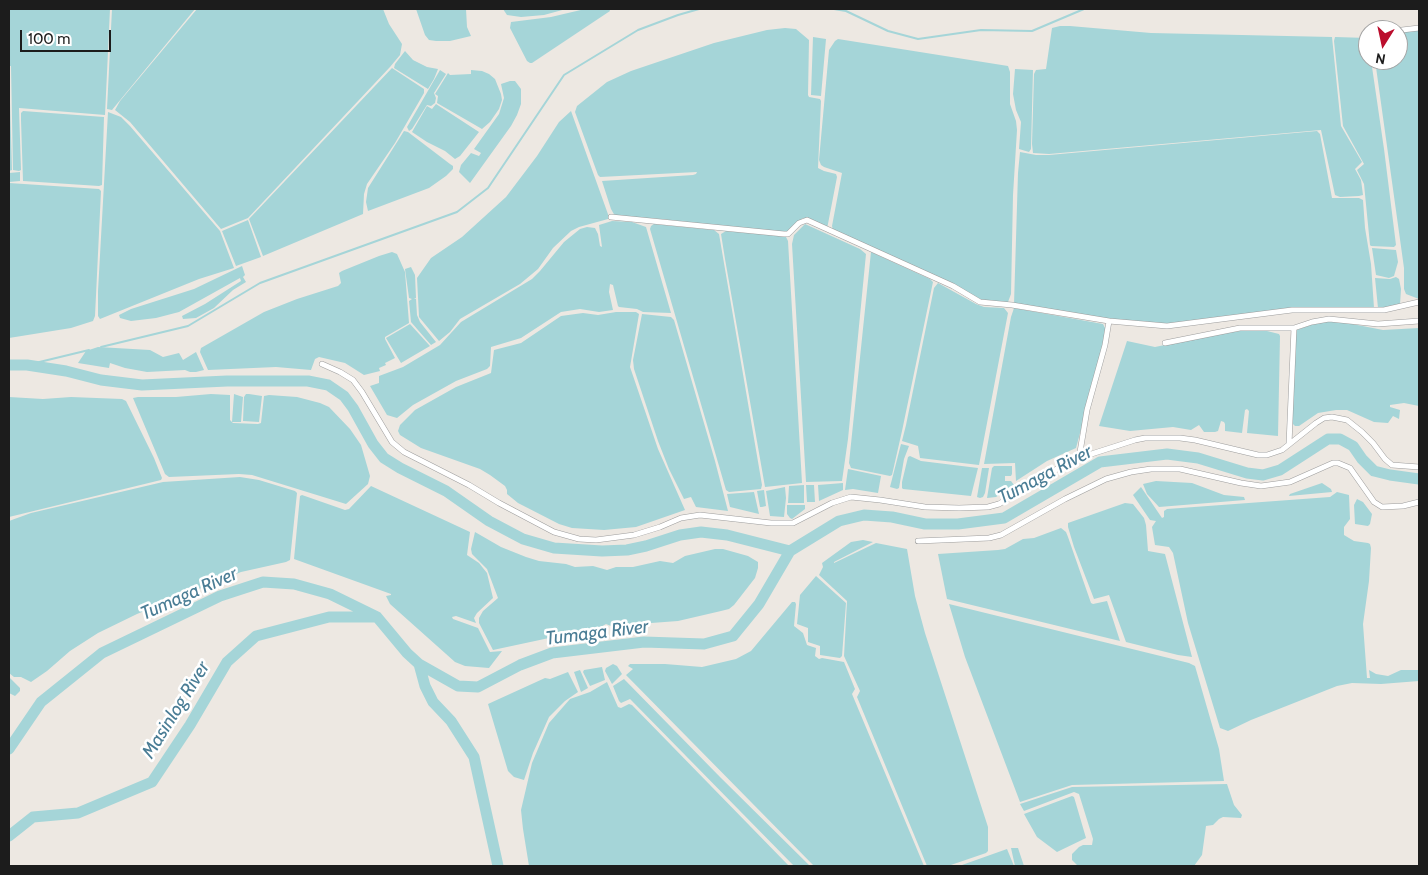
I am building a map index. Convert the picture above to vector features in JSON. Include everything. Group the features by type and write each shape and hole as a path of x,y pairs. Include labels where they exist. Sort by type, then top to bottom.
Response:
{"street":[{"path":"611,217 784,234 788,234 799,223 807,220 944,282 980,302 1012,305 1109,321 1167,326 1284,311 1384,310 1419,302"},
{"path":"1165,342 1240,328 1294,328 1329,319 1378,324 1419,321"},
{"path":"1080,458 1087,410 1105,346 1109,321"},
{"path":"1289,444 1294,328"},
{"path":"322,364 353,380 392,442 404,452 469,484 499,503 554,532 579,540 596,540 634,535 681,518 700,515 771,523 793,523 832,503 851,497 925,507 988,507 999,504 1057,468 1118,444 1145,438 1195,440 1258,455 1276,453 1324,418 1347,420 1362,432 1392,465 1419,467"},
{"path":"918,541 989,538 1001,535 1065,498 1106,479 1151,469 1180,469 1261,486 1290,482 1333,463 1338,463 1350,468 1374,502 1382,507 1403,506 1419,502"}],"water":[{"path":"9,9 110,9 105,115 19,108 21,170 19,171 13,170"},
{"path":"112,9 195,9 112,110 107,109"},
{"path":"197,9 383,9 389,24 402,44 400,55 390,67 248,218 221,229 130,122 115,110 120,101"},
{"path":"416,9 466,9 467,27 471,36 450,41 429,40 425,35"},
{"path":"503,9 566,9 544,15 521,17 507,15"},
{"path":"585,9 609,9 610,11 532,63 527,61 510,28 511,22 551,17"},
{"path":"1070,26 1151,33 1332,37 1341,126 1362,162 1355,169 1361,180 1363,195 1340,197 1335,195 1321,130 1049,154 1033,153 1034,74 1036,70 1046,69 1052,28"},
{"path":"796,29 809,40 808,95 821,101 818,168 836,174 837,177 827,229 803,218 789,231 780,233 661,219 615,216 602,181 693,175 697,172 600,177 575,112 577,106 607,82 631,71 714,43 767,30"},
{"path":"1419,30 1419,299 1406,294 1404,289 1404,268 1376,70 1408,70 1408,32"},
{"path":"813,37 826,39 821,96 811,95"},
{"path":"1335,37 1358,38 1358,70 1372,70 1396,245 1394,247 1370,245 1364,184 1357,170 1364,164 1343,126"},
{"path":"838,39 1008,66 1010,72 1010,104 1017,130 1013,195 1011,294 1008,302 986,303 833,230 832,226 842,173 824,167 819,160 829,50"},
{"path":"405,51 413,60 427,67 438,69 428,89 394,68"},
{"path":"9,68 12,170 9,171"},
{"path":"392,68 424,89 424,93 395,143 367,184 364,194 363,214 263,256 249,219"},
{"path":"1015,69 1033,70 1031,149 1029,152 1019,149 1021,122 1016,110 1013,94"},
{"path":"440,70 446,74 434,93 435,103 431,106 427,105 409,131 407,127"},
{"path":"471,70 489,74 495,79 501,94 502,100 499,109 490,122 482,129 437,103 438,96 435,94 448,73 450,75 471,74"},
{"path":"515,81 521,89 521,104 517,115 470,183 459,172 461,165 471,153 479,156 481,153 474,149 499,114 504,98 501,84"},
{"path":"436,104 479,132 460,156 455,159 412,132 427,106 432,109"},
{"path":"23,111 104,117 102,185 23,181 21,113"},
{"path":"571,111 609,217 608,219 571,231 553,248 538,269 520,284 460,319 450,332 439,341 419,317 417,278 431,258 462,237 506,197 537,156 559,122"},
{"path":"108,112 121,117 130,126 220,231 234,268 199,279 100,319 98,316 98,291"},
{"path":"404,131 408,132 453,166 453,169 429,188 368,211 366,202 368,188"},
{"path":"1317,131 1320,134 1332,198 1359,198 1363,200 1374,308 1309,309 1199,324 1132,324 1014,304 1020,152 1049,155"},
{"path":"20,172 20,181 9,182 9,173"},
{"path":"9,183 99,189 101,191 95,316 93,321 71,328 9,338"},
{"path":"248,220 261,257 236,266 222,231"},
{"path":"612,221 632,222 646,227 671,313 643,312 637,309 619,307 613,285 610,284 609,292 613,310 599,312 580,309 561,312 521,338 491,347 490,366 487,369 456,381 413,405 397,418 387,415 370,386 379,383 379,376 403,367 440,345 461,322 532,279 564,242 580,229 587,227 595,228 600,246 602,247 599,225"},
{"path":"654,224 714,230 719,234 762,485 761,489 729,492 726,490 650,229"},
{"path":"805,224 860,249 866,254 848,439 842,481 806,482 792,244 794,235"},
{"path":"726,231 786,237 788,241 802,483 765,487 721,234"},
{"path":"1372,248 1396,250 1398,262 1394,276 1389,278 1376,275"},
{"path":"392,252 397,254 405,272 409,323 385,337 395,358 379,368 380,371 364,375 345,363 319,357 315,359 311,370 276,367 208,370 200,352 201,348 264,312 338,286 341,283 339,273 342,271"},
{"path":"871,252 933,282 902,431 892,475 890,476 851,468 849,463"},
{"path":"242,266 245,275 243,277 246,282 233,290 214,308 196,318 183,319 182,316 241,281 240,278 179,312 156,318 131,321 120,318 119,315 131,309 194,289"},
{"path":"411,267 415,275 416,298 414,298 416,299 417,315 420,322 436,342 431,345 411,322 409,301 412,299 409,298 405,269"},
{"path":"1396,277 1399,279 1401,289 1400,305 1378,308 1375,278 1390,279"},
{"path":"938,283 976,304 984,307 1004,308 1008,313 979,465 920,458 918,446 902,441 934,288"},
{"path":"1014,308 1103,324 1106,330 1104,344 1076,448 1047,461 1016,481 1015,463 984,464"},
{"path":"616,312 636,312 639,314 630,367 658,449 685,510 636,527 604,530 572,528 559,524 518,503 507,494 505,486 480,469 421,448 400,435 398,431 400,425 415,410 456,387 491,373 494,350 521,343 561,316 583,313 598,315"},
{"path":"642,314 671,317 674,320 728,511 696,507 691,497 684,499 669,469 634,369 633,360"},
{"path":"1319,322 1342,322 1383,330 1419,328 1419,406 1404,403 1390,405 1390,407 1400,410 1399,419 1393,416 1388,423 1374,422 1347,410 1336,410 1318,413 1299,426 1295,426 1292,423 1294,331"},
{"path":"410,324 430,346 401,363 386,338"},
{"path":"1248,330 1267,331 1279,334 1280,336 1278,436 1247,433 1249,411 1247,409 1245,410 1242,433 1225,431 1225,424 1221,421 1218,431 1215,432 1204,432 1199,425 1191,430 1173,427 1130,431 1099,426 1127,341 1155,347"},
{"path":"98,347 150,350 163,357 179,353 183,360 196,352 204,370 196,372 185,370 147,372 110,363 109,368 78,363 86,351"},
{"path":"211,394 230,395 230,420 233,423 261,423 264,396 269,395 297,397 329,407 350,429 361,445 370,476 368,484 346,504 252,475 169,477 165,474 133,398"},
{"path":"234,394 243,397 241,422 232,422"},
{"path":"246,394 262,396 259,422 243,421 244,397"},
{"path":"9,397 43,399 71,397 122,399 126,401 154,458 162,478 161,480 9,517"},
{"path":"901,444 909,446 904,459 899,488 897,489 890,487"},
{"path":"910,456 921,461 978,468 971,496 903,489 902,482 908,457"},
{"path":"994,466 1012,466 1012,474 1011,476 1005,476 1005,481 1011,481 1014,485 996,497 987,498 992,468"},
{"path":"982,468 989,468 985,493 980,498 977,497"},
{"path":"848,469 881,476 878,493 853,489 845,490"},
{"path":"240,477 259,480 297,493 290,560 241,572 137,614 98,633 70,651 31,682 21,677 14,677 9,673 9,521 31,513 163,482"},
{"path":"1156,481 1192,483 1224,495 1244,497 1245,500 1159,507 1147,494 1143,484"},
{"path":"843,483 843,490 819,501 818,485"},
{"path":"1322,483 1331,489 1332,492 1289,496 1290,494"},
{"path":"804,485 804,503 788,503 789,486"},
{"path":"806,485 814,485 815,502 807,502"},
{"path":"371,486 470,532 467,555 479,563 487,573 493,598 477,613 474,618 476,623 456,616 452,617 478,628 490,652 502,651 489,668 465,666 455,662 390,604 386,596 391,594 294,559 300,496 302,495 345,510 349,509"},
{"path":"785,487 784,517 770,516 766,491"},
{"path":"1141,487 1162,518 1164,517 1164,511 1167,509 1330,497 1337,492 1349,495 1350,519 1344,527 1344,535 1354,541 1368,543 1371,548 1363,624 1367,678 1370,678 1369,670 1376,674 1388,676 1401,670 1419,670 1419,681 1381,684 1352,683 1337,686 1228,731 1220,728 1188,623 1173,553 1169,547 1155,545 1152,527 1156,521 1150,520 1133,495"},
{"path":"764,490 766,506 760,507 757,491"},
{"path":"754,492 759,514 730,507 727,494"},
{"path":"1357,499 1363,502 1372,514 1368,526 1355,524 1354,505"},
{"path":"1125,503 1133,504 1144,518 1148,551 1165,554 1192,657 1126,642 1109,595 1094,599 1074,547 1068,523"},
{"path":"787,505 805,505 805,509 792,519 787,514"},
{"path":"1061,528 1068,537 1091,603 1107,601 1120,641 947,599 938,554 1005,549 1023,539 1034,538"},
{"path":"475,532 501,547 526,557 575,567 593,566 607,570 660,561 673,563 685,556 723,549 748,556 758,562 758,568 755,578 729,609 678,621 611,626 606,624 597,629 493,650 479,623 479,618 483,611 498,598 487,569 472,554 471,549"},
{"path":"863,540 873,542 834,563 876,543 907,549 915,596 925,633 988,827 988,851 986,853 948,866 927,866 857,697 860,691 844,656 847,601 819,575 823,567 822,563 851,542"},
{"path":"816,576 846,603 842,656 840,658 820,655 820,646 808,642 808,628 797,624 800,595"},
{"path":"792,602 796,604 794,626 803,633 807,645 816,648 815,656 819,659 844,662 855,689 852,694 924,866 814,866 626,675 633,669 628,666 630,664 702,667 736,659 751,651"},
{"path":"949,604 1195,666 1219,749 1224,781 1072,785 1020,802 965,657"},
{"path":"613,664 617,666 622,674 612,684 605,671 606,668"},
{"path":"602,667 605,680 590,686 583,672 584,670"},
{"path":"580,670 588,688 581,692 574,672"},
{"path":"568,672 578,692 565,701 549,717 533,753 524,780 514,777 508,771 488,704 545,678 550,679"},
{"path":"9,677 20,688 20,691 15,696 9,693"},
{"path":"624,679 810,866 794,866 630,699 621,703 619,701 613,686"},
{"path":"607,682 618,707 632,705 789,866 529,866 521,810 532,763 549,723 570,699 590,692"},
{"path":"1227,784 1234,805 1242,815 1241,818 1223,817 1213,825 1206,826 1202,855 1194,866 1078,866 1072,860 1072,854 1083,845 1092,845 1093,839 1079,794 1074,792 1024,811 1020,804 1072,787"},
{"path":"1072,796 1074,797 1086,838 1057,852 1037,837 1024,814"},
{"path":"1011,848 1018,848 1024,866 1015,866"},
{"path":"1007,849 1014,866 958,866 962,865"}],"waterway":[{"path":"101,347 188,326 260,283 457,212 488,188 564,75 638,30 699,9"},
{"path":"834,9 846,11 888,31 918,39 981,30 1032,31 1084,9"},
{"path":"27,365 89,350"},
{"name":"Tumaga River","path":"9,365 27,365 66,371 101,380 142,385 227,381 308,381 328,385 344,396 373,444 384,458 446,491 489,521 523,539 554,548 602,551 627,550 680,535 701,532 727,535 790,551"},
{"name":"Tumaga River","path":"9,749 41,702 102,653 220,596 263,582 294,584 330,594 377,617 407,653 419,664 458,686 478,687 520,665 552,653 644,642 704,644 733,636 759,604 790,551 839,521 864,515 892,517 925,524 958,524 1004,518 1100,462 1167,454 1198,458 1247,473 1263,475 1280,470 1328,439 1340,439 1353,446 1374,471 1419,479"},
{"name":"Masinlog River","path":"9,836 33,817 78,813 152,782 190,725 227,662 256,636 329,617 373,617"},
{"path":"419,664 425,686 433,702 451,721 474,757 498,866"}]}
